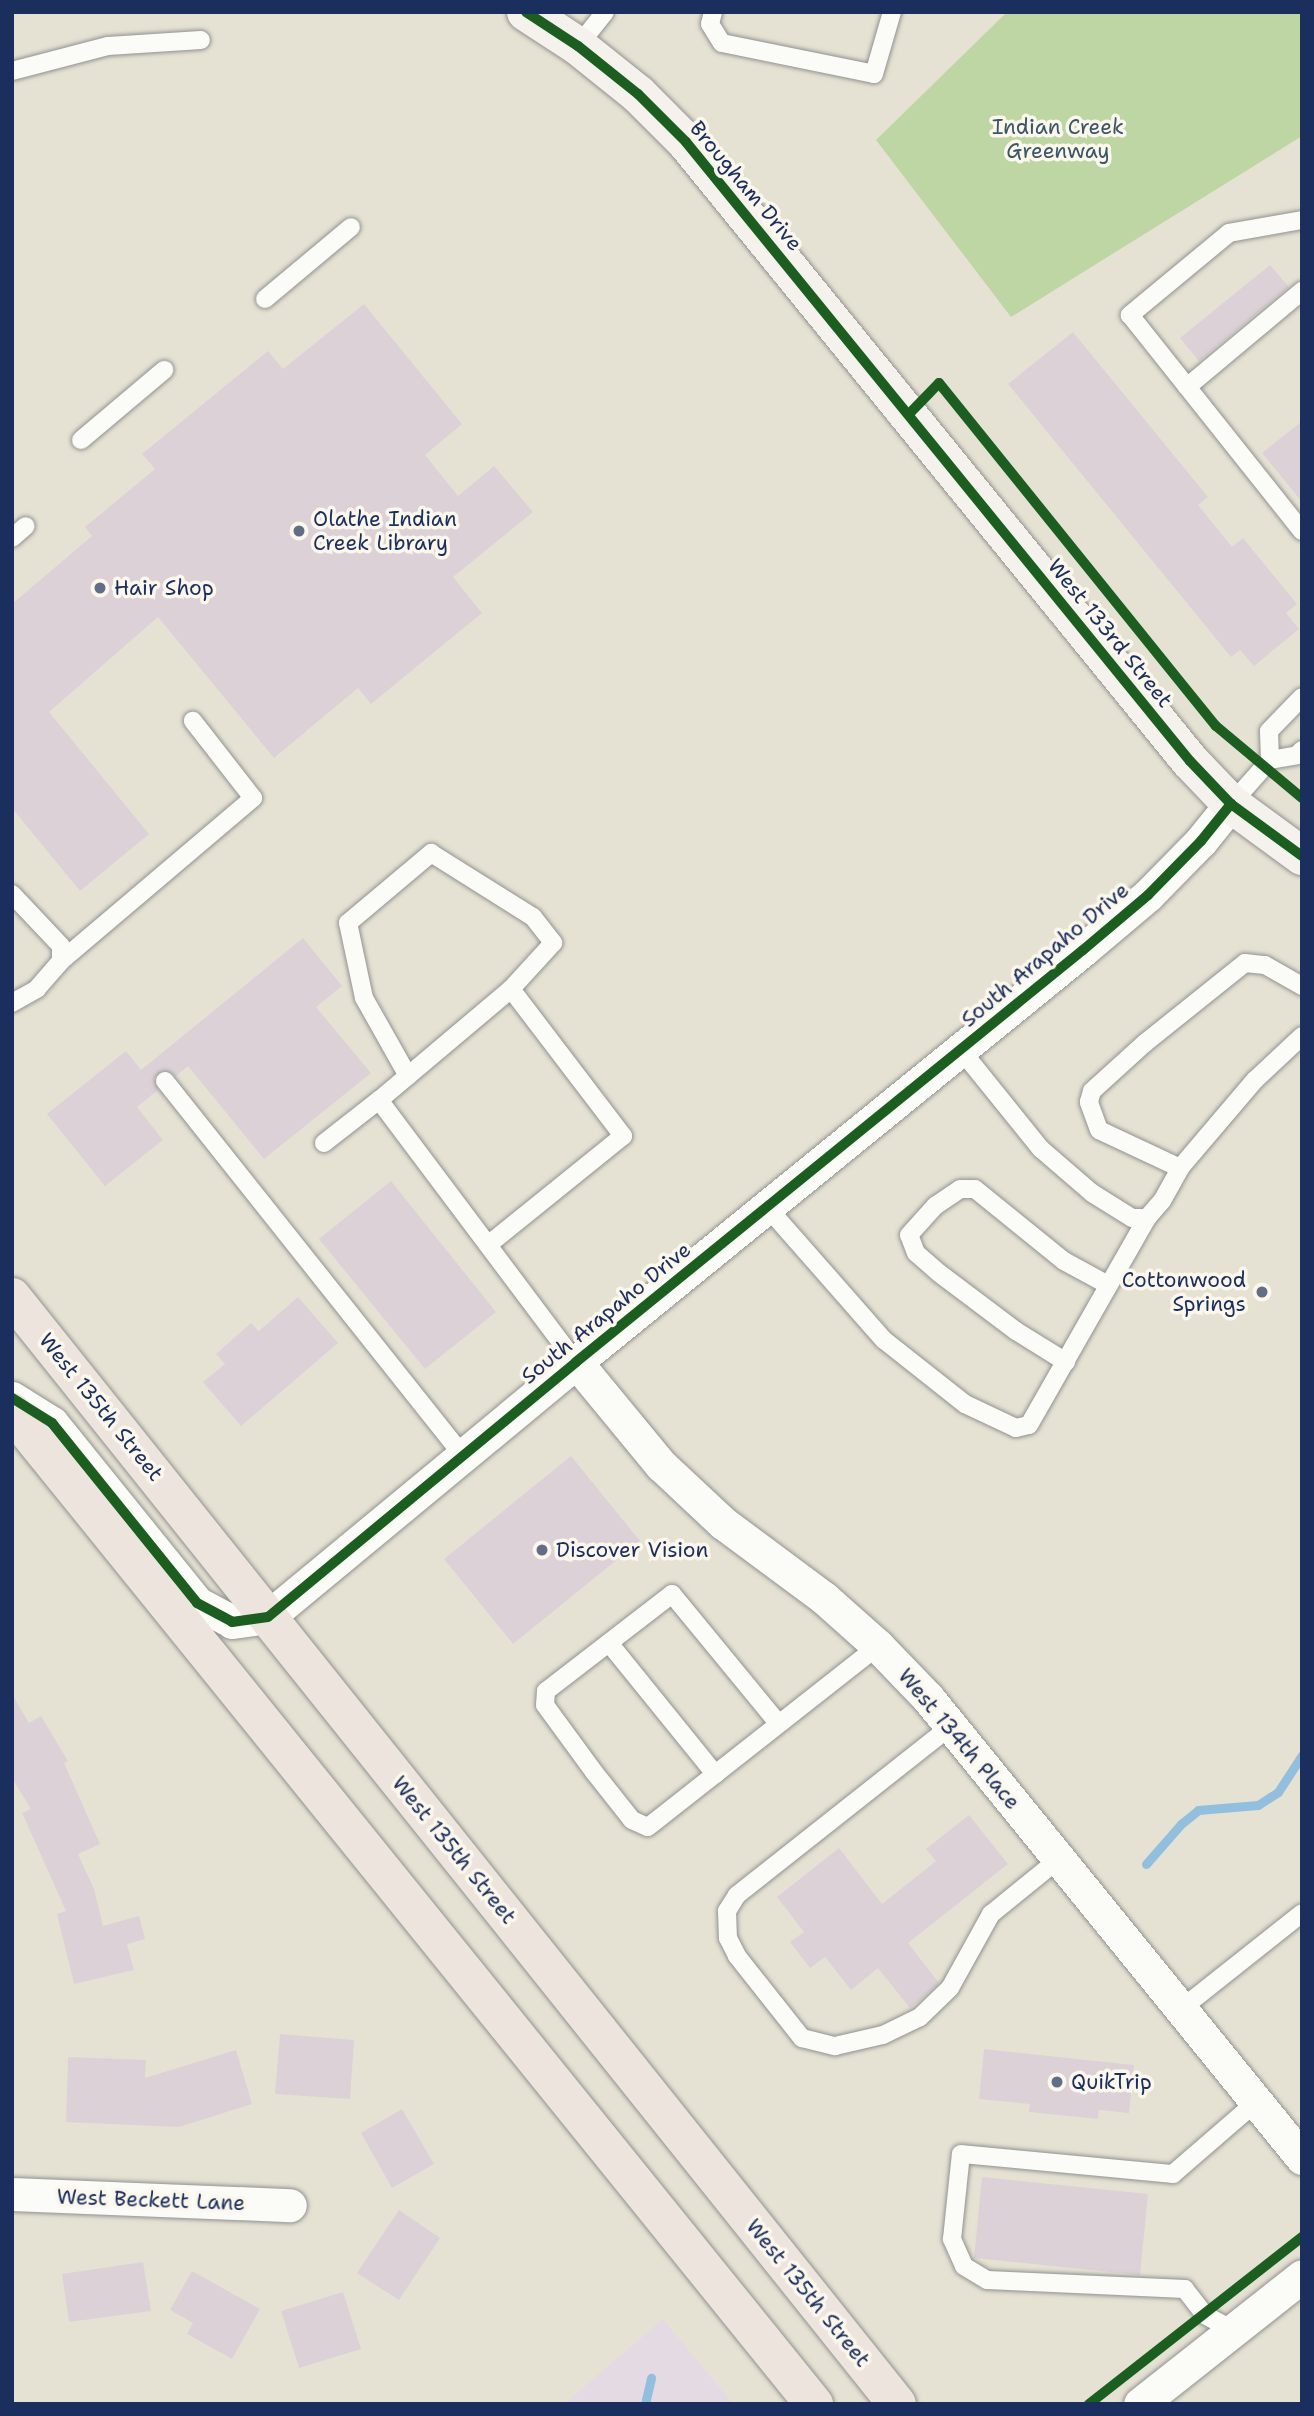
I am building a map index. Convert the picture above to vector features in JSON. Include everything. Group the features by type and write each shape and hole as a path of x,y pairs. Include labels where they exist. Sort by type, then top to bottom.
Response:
{"main road":[{"name":"West 135th Street","path":"12,1297 897,2404"},
{"path":"12,1412 814,2404"}],"street":[{"name":"Brougham Drive","path":"526,12 578,46 638,94 686,142 909,414"},
{"name":"West 133rd Street","path":"909,414 1080,629 1231,804 1302,856"},
{"name":"South Arapaho Drive","path":"268,1617 1148,895 1231,804"},
{"name":"West 134th Place","path":"576,1362 661,1465 723,1523 824,1598 878,1646 951,1726 1302,2158"},
{"path":"12,1398 52,1423 197,1604 232,1622 268,1617"},
{"name":"West Beckett Lane","path":"12,2194 290,2205"},
{"path":"1140,2404 1302,2276"}],"lane":[{"path":"578,46 605,12"},
{"path":"713,12 710,24 722,43 874,74 892,12"},
{"path":"12,71 108,46 201,40"},
{"path":"1302,220 1229,233 1129,314 1302,531"},
{"path":"265,299 351,227"},
{"path":"1187,387 1302,290"},
{"path":"81,440 164,370"},
{"path":"1270,760 1269,731 1302,696"},
{"path":"12,1003 37,989 61,961 253,798 193,721"},
{"path":"1231,804 1270,760 1297,755 1302,750"},
{"path":"324,1143 379,1100 408,1076 511,989 553,943 533,916 431,853 348,923 364,998 408,1076"},
{"path":"12,894 61,946 61,961"},
{"path":"1180,1168 1099,1130 1089,1102 1092,1091 1145,1043 1245,963 1265,965 1302,986"},
{"path":"489,1244 623,1136 511,989"},
{"path":"767,1207 884,1340 965,1404 1016,1427 1029,1425 1147,1218 1162,1201 1180,1168 1255,1080 1302,1036"},
{"path":"961,1050 1041,1149 1092,1193 1132,1218 1147,1218"},
{"path":"165,1082 463,1455"},
{"path":"379,1100 576,1362"},
{"path":"1066,1362 1016,1331 939,1273 916,1253 909,1236 935,1206 960,1189 975,1189 1064,1261 1108,1285"},
{"path":"778,1723 672,1594 546,1691 545,1705 632,1820 648,1827 878,1646"},
{"path":"608,1643 715,1774"},
{"path":"951,1726 737,1895 727,1911 728,1938 737,1956 802,2038 835,2046 883,2035 920,2017 950,1988 991,1914 1059,1859"},
{"path":"1181,2009 1302,1913"},
{"path":"1233,2330 1205,2315 1185,2289 987,2280 964,2266 952,2239 953,2227 961,2154 1173,2174 1256,2102"}],"shaded area":[{"path":"663,2319 733,2404 564,2404"}],"green space":[{"name":"Indian Creek Greenway","path":"1007,12 1302,12 1302,136 1011,317 876,140"}],"building":[{"path":"1270,265 1289,287 1199,361 1180,338"},
{"name":"Olathe Indian Creek Library","path":"364,304 462,424 425,455 458,496 494,466 533,512 453,577 482,613 371,704 358,688 274,758 158,617 49,712 149,834 80,891 12,808 12,604 92,536 85,527 155,469 142,454 268,351 283,369"},
{"path":"1073,332 1208,497 1198,505 1232,547 1243,538 1297,604 1286,613 1299,629 1254,666 1240,650 1231,657 1008,384"},
{"path":"1302,421 1302,502 1262,453"},
{"path":"303,938 342,986 316,1007 371,1073 264,1159 188,1066 176,1076 163,1070 154,1078 158,1090 137,1107 163,1140 105,1186 47,1114 126,1051 141,1070"},
{"path":"391,1181 496,1312 425,1369 319,1239"},
{"path":"298,1297 338,1343 241,1426 203,1382 225,1364 216,1354 251,1323 259,1331"},
{"name":"Discover Vision","path":"571,1456 640,1541 513,1644 444,1559"},
{"path":"12,1694 29,1723 41,1716 68,1761 64,1763 100,1844 78,1854 94,1889 103,1926 139,1916 145,1939 127,1944 134,1970 74,1984 57,1914 66,1911 22,1813 31,1809 12,1778"},
{"path":"969,1815 1008,1864 908,1943 939,1983 910,2008 878,1968 851,1990 825,1957 810,1968 790,1942 804,1932 777,1897 839,1848 882,1904 936,1861 926,1849"},
{"path":"280,2034 354,2040 350,2099 275,2094"},
{"name":"QuikTrip","path":"984,2049 1134,2065 1129,2113 1099,2110 1098,2119 1029,2112 1030,2104 979,2099"},
{"path":"236,2050 252,2104 179,2127 66,2122 68,2057 146,2060 145,2078"},
{"path":"402,2109 434,2164 392,2188 361,2133"},
{"path":"982,2177 1148,2194 1140,2275 974,2258"},
{"path":"399,2210 440,2238 399,2300 357,2273"},
{"path":"143,2262 151,2311 69,2322 62,2274"},
{"path":"192,2271 260,2309 232,2359 187,2334 193,2323 170,2310"},
{"path":"343,2292 361,2349 299,2368 281,2311"}],"waterway":[{"path":"1146,1864 1181,1824 1198,1810 1258,1805 1278,1792 1302,1755"},
{"path":"645,2404 651,2378"}],"cycle path":[{"path":"526,12 578,46 638,94 686,142 1190,761 1231,804 1302,856"},
{"path":"909,414 939,383 1216,726 1302,798"},
{"path":"12,1398 52,1423 197,1603 232,1622 268,1617 576,1362 1083,950 1148,895 1201,841 1231,804"},
{"path":"1089,2404 1302,2237"}],"place":[{"name":"Olathe Indian Creek Library","path":"299,531"},
{"name":"Hair Shop","path":"100,588"},
{"name":"Cottonwood Springs","path":"1262,1292"},
{"name":"Discover Vision","path":"542,1550"},
{"name":"QuikTrip","path":"1057,2082"}]}
